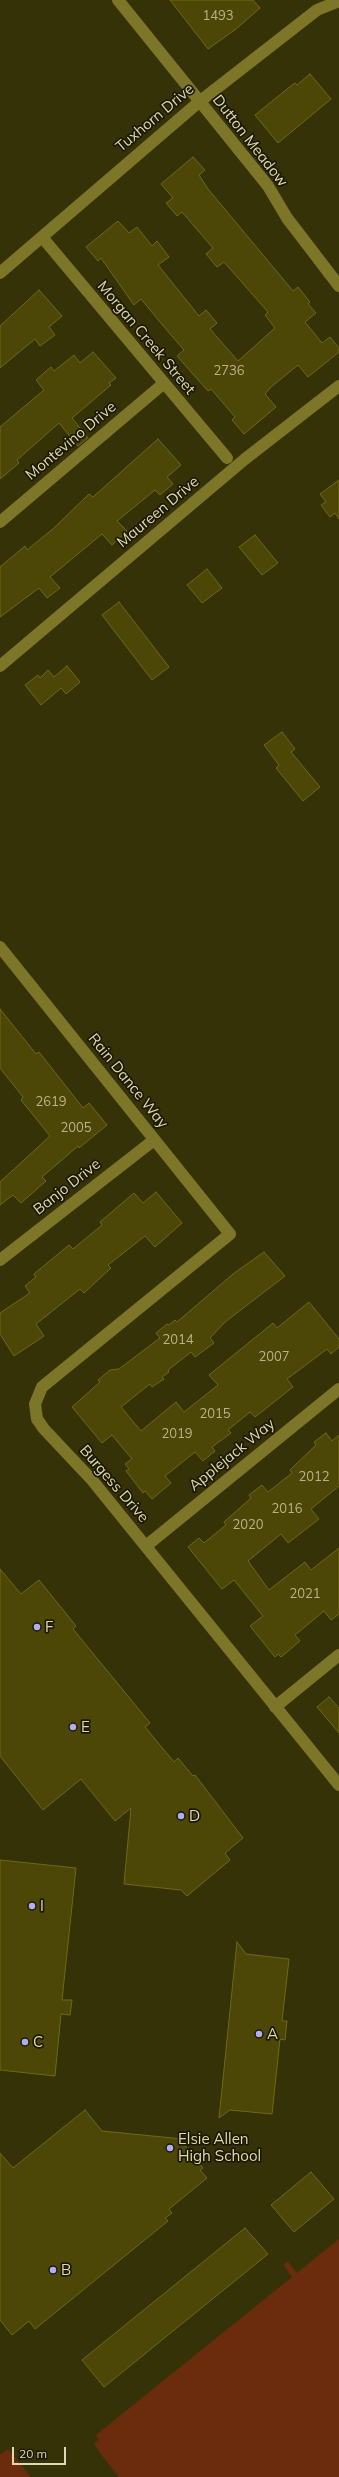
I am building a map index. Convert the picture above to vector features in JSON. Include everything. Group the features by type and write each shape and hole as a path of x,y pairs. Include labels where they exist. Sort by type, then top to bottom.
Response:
{"street":[{"name":"Dutton Meadow","path":"118,0 268,186 287,218 339,286"},
{"name":"Tuxhorn Drive","path":"0,273 199,102 317,10 339,1"},
{"name":"Morgan Creek Street","path":"42,237 163,384 227,458"},
{"name":"Montevino Drive","path":"0,522 163,384"},
{"name":"Maureen Drive","path":"0,666 245,459 339,386"},
{"name":"Rain Dance Way","path":"0,948 230,1234"},
{"name":"Banjo Drive","path":"0,1260 154,1140"},
{"name":"Burgess Drive","path":"230,1234 56,1374 42,1387 35,1404 38,1419 44,1429 92,1480 339,1785"},
{"name":"Applejack Way","path":"146,1546 339,1389"},
{"path":"275,1707 339,1655"}],"shaded area":[{"path":"339,2239 339,2477 119,2477 94,2443 99,2440 96,2435 292,2277 284,2266 285,2262 288,2262 297,2273"},
{"path":"8,2449 31,2477 0,2477 0,2455"}],"building":[{"path":"170,0 253,0 260,8 236,29 208,49"},
{"path":"310,74 331,99 278,143 255,115 292,85 295,83 297,85"},
{"path":"193,157 205,170 199,175 208,189 293,291 298,287 310,302 308,304 316,313 305,322 322,343 330,337 339,348 339,352 308,377 298,365 271,387 265,394 276,407 244,434 232,420 235,417 211,389 208,391 177,356 184,350 141,299 134,305 101,258 98,261 86,247 118,221 129,233 137,227 152,246 157,241 169,257 158,265 199,316 206,310 217,323 210,329 238,361 275,328 265,315 268,312 224,262 217,267 206,254 213,248 182,212 177,216 166,203 173,198 161,184"},
{"path":"39,290 62,316 49,327 55,335 40,346 35,339 0,368 0,326"},
{"path":"93,352 116,378 109,383 111,385 72,418 88,438 78,446 59,423 17,460 19,463 0,479 0,427 44,390 36,380 51,367 54,371 74,355 80,363"},
{"path":"158,439 181,465 167,477 173,484 160,495 155,490 117,521 127,531 112,545 102,534 50,577 60,588 47,598 39,588 0,617 0,567 25,546 27,550 54,528 89,494 93,497"},
{"path":"339,480 339,519 335,513 330,517 321,505 326,502 320,494"},
{"path":"255,535 278,563 262,575 239,547"},
{"path":"207,569 222,588 202,603 187,585"},
{"path":"119,602 169,667 152,680 102,615"},
{"path":"67,666 80,682 66,694 61,688 41,705 25,685 38,675 40,678 48,670 54,677"},
{"path":"282,732 295,749 291,752 320,787 303,801 276,768 279,765 264,745"},
{"path":"0,1009 36,1054 39,1052 83,1108 89,1103 107,1125 79,1148 78,1146 42,1177 46,1181 21,1203 13,1195 0,1205 0,1182 50,1136 21,1100 23,1097 0,1068"},
{"path":"156,1192 182,1223 155,1247 145,1236 108,1265 111,1268 84,1293 80,1289 36,1324 44,1336 14,1356 0,1334 0,1313 30,1293 25,1286 36,1277 34,1274 69,1245 73,1249 102,1225 100,1222 134,1193 143,1203"},
{"path":"264,1252 285,1276 225,1322 210,1338 214,1343 195,1357 191,1352 168,1370 169,1372 162,1377 164,1379 152,1387 150,1384 121,1407 141,1431 176,1402 184,1412 218,1385 209,1375 273,1323 277,1328 309,1302 339,1339 339,1347 331,1354 327,1349 287,1379 293,1387 255,1417 250,1412 228,1430 231,1433 212,1447 215,1451 203,1461 195,1452 165,1476 171,1483 152,1499 145,1491 143,1493 126,1471 129,1469 125,1464 132,1459 112,1435 102,1443 72,1407 100,1382 98,1380 110,1370 119,1369 160,1338 156,1333 167,1324 169,1325 175,1320 177,1322 233,1274"},
{"path":"326,1433 332,1441 339,1435 339,1486 311,1509 319,1519 288,1543 281,1534 248,1561 269,1590 305,1562 311,1570 339,1548 339,1614 331,1620 324,1611 295,1635 300,1641 281,1657 278,1654 275,1657 250,1626 263,1616 234,1580 222,1589 188,1547 199,1538 204,1543 226,1525 224,1522 251,1498 249,1495 262,1485 268,1492 292,1473 290,1470 316,1445 314,1442"},
{"path":"0,1569 21,1594 39,1580 76,1626 73,1629 150,1723 145,1727 174,1762 178,1758 193,1776 195,1775 243,1838 225,1853 230,1860 187,1896 181,1890 124,1884 131,1808 115,1821 81,1779 43,1810 0,1756"},
{"path":"329,1697 339,1708 339,1733 317,1707"},
{"path":"0,1860 76,1868 62,2000 72,2000 70,2015 61,2014 55,2076 0,2070"},
{"name":"A","path":"237,1942 246,1954 289,1959 282,2021 287,2021 285,2040 280,2039 272,2114 230,2110 219,2118"},
{"name":"B","path":"85,2110 102,2131 193,2140 185,2146 203,2168 200,2170 207,2178 169,2209 172,2213 165,2218 168,2221 35,2329 29,2321 12,2335 0,2320 0,2153 13,2168"},
{"path":"311,2172 334,2199 294,2232 271,2205"},
{"path":"245,2228 268,2254 104,2387 82,2360"}],"place":[{"name":"F","path":"37,1627"},
{"name":"E","path":"73,1727"},
{"name":"D","path":"181,1816"},
{"name":"I","path":"32,1906"},
{"name":"A","path":"259,2034"},
{"name":"C","path":"25,2042"},
{"name":"Elsie Allen High School","path":"170,2148"},
{"name":"B","path":"53,2270"}]}
